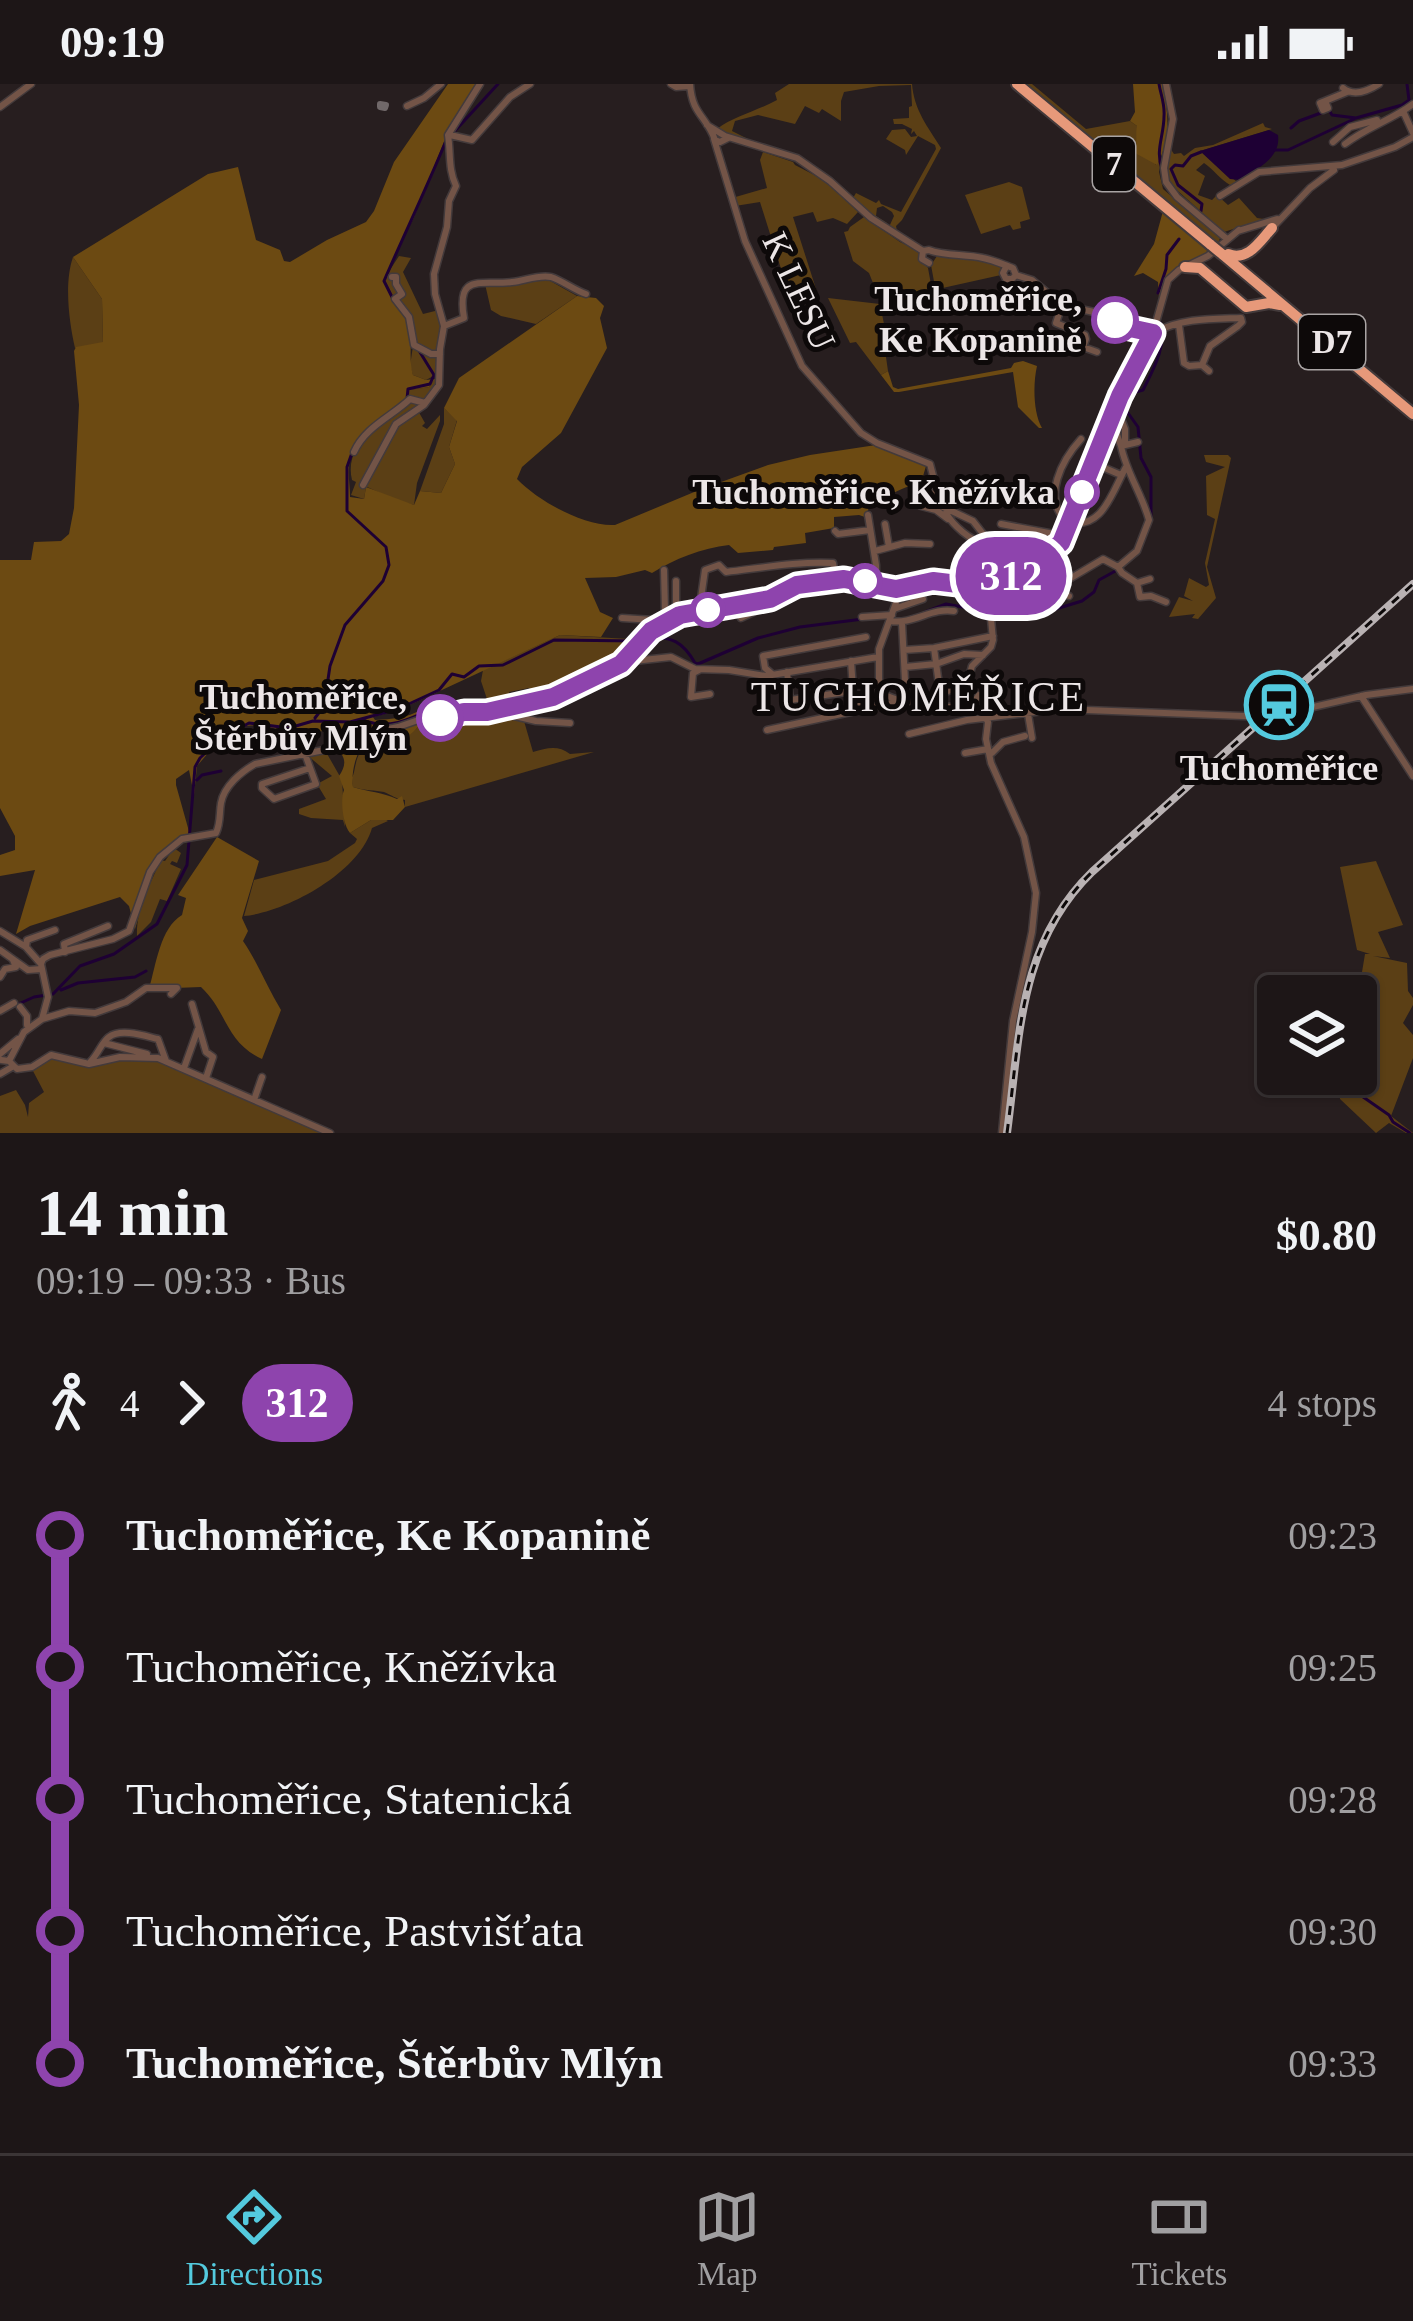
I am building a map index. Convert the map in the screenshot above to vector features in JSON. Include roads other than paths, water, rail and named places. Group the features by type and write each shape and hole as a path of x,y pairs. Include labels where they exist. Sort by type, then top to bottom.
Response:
{"highway":[{"name":"7","path":"1020,84 1214,253 1253,278"},
{"path":"1250,308 1260,298 1246,265 1248,253 1264,226"},
{"path":"1185,267 1214,253 1238,257 1248,253"},
{"path":"1214,253 1239,304 1283,306"},
{"name":"D7","path":"1253,278 1413,411"},
{"name":"D7","path":"1253,278 1413,411"}],"street":[{"path":"0,107 31,84"},
{"path":"407,106 440,84"},
{"path":"363,485 397,424 425,403 439,385 444,326 434,281 456,186 450,174 448,135 480,84"},
{"path":"448,135 472,140 510,97 530,84"},
{"path":"671,84 690,85 693,107 720,139 790,155 878,223 923,251 926,262 933,261 934,254 1000,262 1006,267 1006,279 1016,275 1033,280 1062,304 1103,314 1130,328 1159,330 1204,318 1242,318 1210,346 1205,368 1184,363 1179,325"},
{"path":"1166,84 1174,119 1164,168 1166,182 1214,253 1227,234 1264,226 1285,214 1324,172"},
{"path":"1325,101 1345,90 1365,92 1379,84"},
{"path":"1346,144 1413,104"},
{"path":"1220,196 1259,172 1324,172 1395,147 1413,135 1403,111"},
{"path":"1334,142 1357,124 1392,117"},
{"name":"K LESU","path":"720,139 745,242 802,367 860,433 929,464 939,507 950,521"},
{"path":"1002,1133 1012,1021 1036,907 1024,837 989,753 984,694 969,707 886,698 879,692 878,657 902,589 908,584 992,586 1058,547 1110,433 1134,364 1159,330 1165,285 1185,267"},
{"path":"444,326 464,318 463,295 477,282 545,276 586,295"},
{"path":"392,277 401,294 395,299 409,317 414,345 440,354"},
{"path":"1062,304 1055,322 1085,335 1082,346 1097,352"},
{"path":"354,452 371,428 410,399 425,403"},
{"path":"1081,439 1060,473 1055,494 1058,513 1083,524 1094,519 1109,500 1123,471 1124,425 1118,408"},
{"path":"1110,433 1123,446"},
{"path":"1123,446 1138,442"},
{"path":"1093,464 1123,471 1136,481 1149,520 1137,551 1119,568"},
{"path":"937,491 921,506 936,510 975,541 985,535"},
{"path":"940,503 973,520 1010,576"},
{"path":"868,515 876,584"},
{"path":"885,524 889,548"},
{"path":"1001,524 1065,536"},
{"path":"835,531 870,530"},
{"path":"922,702 967,685 972,666 991,647 992,586 997,568 985,535"},
{"path":"875,551 905,543 930,544"},
{"path":"1067,575 1071,578 1103,559 1137,583 1140,597 1166,602"},
{"path":"700,605 708,567 719,565 726,572 833,563 836,580"},
{"path":"1024,567 1034,585 1069,596"},
{"path":"664,570 665,611 764,601 797,585 836,580 902,589"},
{"path":"1137,583 1150,579"},
{"path":"676,581 676,608 718,604 724,608"},
{"path":"862,616 892,616 923,599"},
{"path":"740,618 764,607 764,601"},
{"path":"902,623 943,609 954,611"},
{"path":"624,662 651,631 690,612"},
{"path":"892,616 902,623"},
{"path":"622,618 669,621"},
{"path":"902,623 906,700"},
{"path":"904,650 934,649 993,636"},
{"path":"772,674 763,656 866,638"},
{"path":"934,649 940,694"},
{"path":"904,667 936,664 964,654 983,655"},
{"path":"0,950 28,970 41,966 48,956 129,931 153,867 178,842 213,835 220,826 223,795 253,765 332,748 432,715 447,717 544,700 624,662 671,657 701,670"},
{"path":"710,694 692,697 693,673 729,670 761,676 878,657"},
{"path":"851,661 854,704 873,707"},
{"path":"787,671 790,700 853,691"},
{"path":"909,734 967,720 1060,709 1270,717 1413,689"},
{"path":"1361,696 1413,776"},
{"path":"766,730 906,700"},
{"path":"494,710 533,721 570,723"},
{"path":"965,752 989,753 1003,742 1029,737 1028,714"},
{"path":"305,754 316,784 274,799 262,788 262,784 310,768"},
{"path":"64,952 64,944 108,926"},
{"path":"26,947 28,940 55,930"},
{"path":"0,932 26,947 41,966 48,994 0,1074"},
{"path":"0,976 5,969 16,967 11,957"},
{"path":"30,1027 69,1011 95,1012 126,1002 146,988 177,988 171,994"},
{"path":"192,1004 208,1053"},
{"path":"0,1011 17,1005 30,1027"},
{"path":"184,1068 198,1029"},
{"path":"89,1064 112,1034 158,1039 162,1059"},
{"path":"104,1042 162,1059 330,1133"},
{"path":"191,1047 213,1057 206,1078"},
{"path":"6,1059 32,1067 51,1054 89,1064 120,1057 162,1059"},
{"path":"254,1100 262,1077"}],"waterway":[{"path":"453,133 498,84"},
{"path":"1159,84 1164,112 1162,169"},
{"path":"1291,128 1329,110 1332,115 1356,118 1402,105 1409,100 1407,84"},
{"path":"1275,150 1288,150 1354,119"},
{"path":"394,301 384,281 446,141"},
{"path":"1201,152 1171,169 1178,185 1202,204 1201,211"},
{"path":"1158,293 1167,255 1179,239"},
{"path":"1144,540 1151,519 1151,477 1141,458 1138,427 1123,406 1132,393 1143,390 1155,365 1162,340 1160,322"},
{"path":"407,399 408,389 430,384 434,375 418,349"},
{"path":"315,718 324,706 330,666 345,625 383,581 389,565 386,547 347,511 347,467 353,450"},
{"path":"925,612 946,604 985,611 1046,612 1082,601 1094,592 1099,580 1119,569"},
{"path":"647,639 676,642 698,664 758,638 863,619"},
{"path":"662,635 670,628 698,621"},
{"path":"14,1006 53,994 80,966 114,954 157,924 187,865 195,767 220,739 249,723 289,728 313,721 350,722 398,709 439,690 452,674 464,677 479,666 503,665 554,640 637,641"},
{"path":"365,721 393,723 436,707"},
{"path":"197,780 221,771"},
{"path":"61,990 146,971"},
{"path":"1360,1095 1410,1133"}],"railway":[{"path":"1007,1133 1027,994 1049,930 1068,900 1092,872 1413,584"}],"place":[{"name":"Tuchoměřice, Ke Kopanině","path":"1115,320"},
{"name":"Tuchoměřice, Kněžívka","path":"1082,492"},
{"name":"Tuchoměřice","path":"1279,705"},
{"name":"Tuchoměřice, Štěrbův Mlýn","path":"440,718"}],"district":[{"name":"TUCHOMĚŘICE","path":"919,697"}]}
